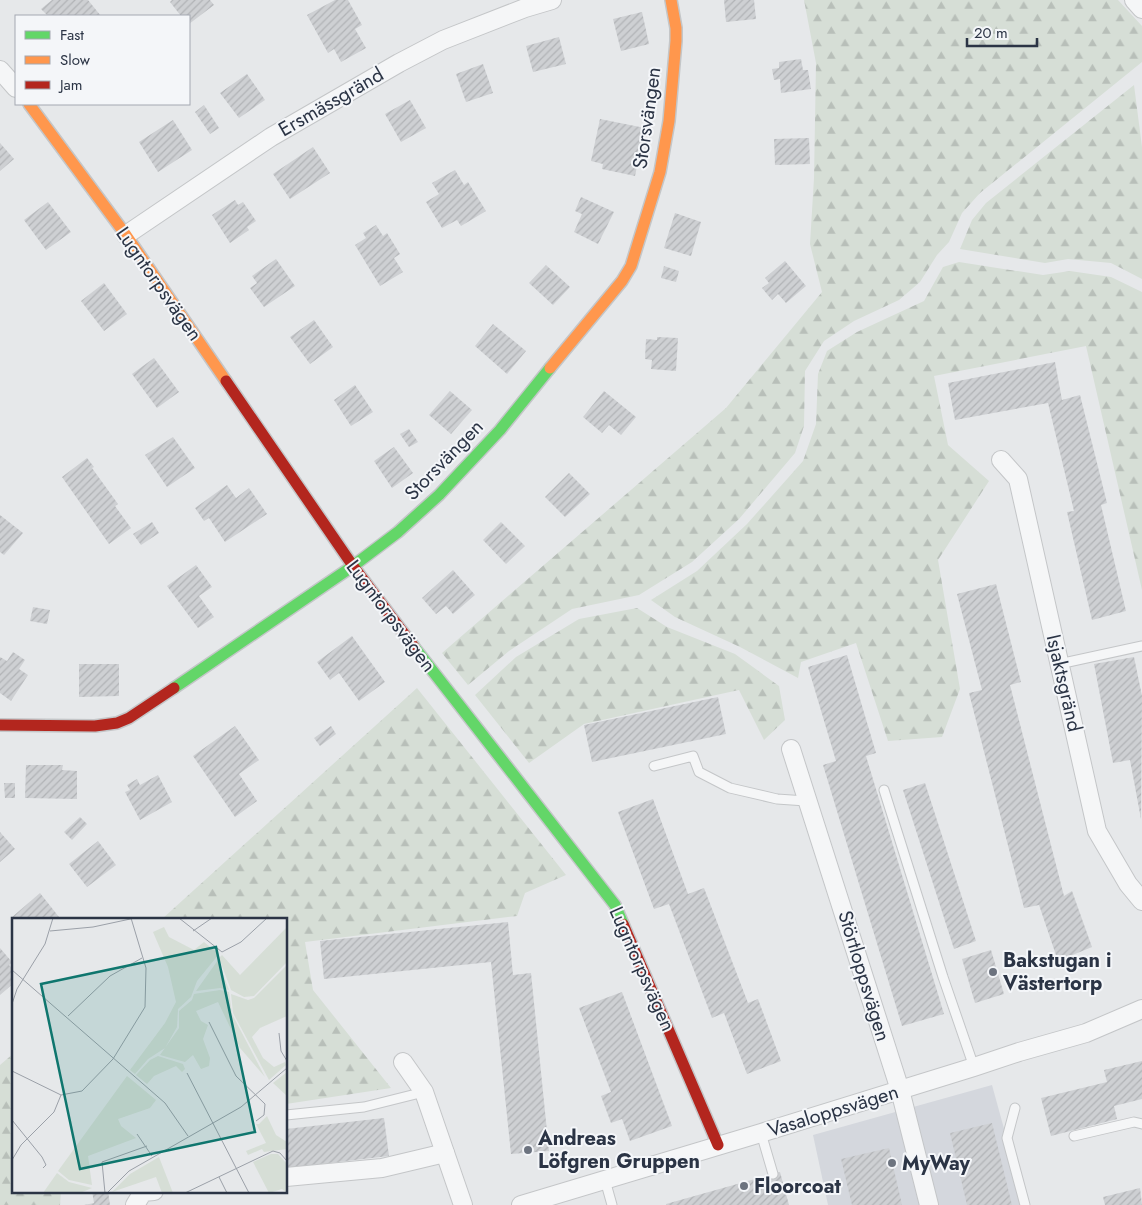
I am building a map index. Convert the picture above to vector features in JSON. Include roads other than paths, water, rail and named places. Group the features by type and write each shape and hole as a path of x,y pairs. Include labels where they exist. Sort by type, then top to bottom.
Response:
{"street":[{"name":"Ersmässgränd","path":"126,235 271,136 398,63 443,40 516,11 552,0"},
{"name":"Storsvängen","path":"0,725 78,727 117,723 152,704 353,566 398,532 432,501 500,430 622,281 630,266 660,172 669,121 676,41 676,28 671,0"},
{"path":"1134,0 1142,9"},
{"path":"0,70 15,87"},
{"name":"Lugntorpsvägen","path":"30,105 126,235 353,566 453,699 615,905 718,1145"},
{"name":"Isjaktsgränd","path":"1001,460 1018,479 1097,831 1128,884 1142,901"},
{"name":"Störtloppsvägen","path":"791,749 806,801 825,853 900,1090 929,1205"},
{"name":"Vasaloppsvägen","path":"522,1205 1086,1033 1142,1009"},
{"path":"403,1062 424,1092 463,1205"},
{"path":"288,1177 382,1168 445,1153"},
{"path":"135,1205 144,1192"}],"lane":[{"path":"1059,664 1142,646"},
{"path":"654,766 693,756 700,772 730,788 777,799 806,801"},
{"path":"884,790 943,977 974,1067"},
{"path":"288,1115 364,1107 424,1092"},
{"path":"1015,1108 1007,1138 1025,1205"},
{"path":"1074,1136 1134,1122 1142,1124"},
{"path":"761,1133 773,1174"},
{"path":"605,1180 612,1205"}],"place":[{"name":"Bakstugan i Västertorp","path":"993,972"},
{"name":"Andreas Löfgren Gruppen","path":"528,1150"},
{"name":"MyWay","path":"892,1163"},
{"name":"Floorcoat","path":"744,1186"}]}
